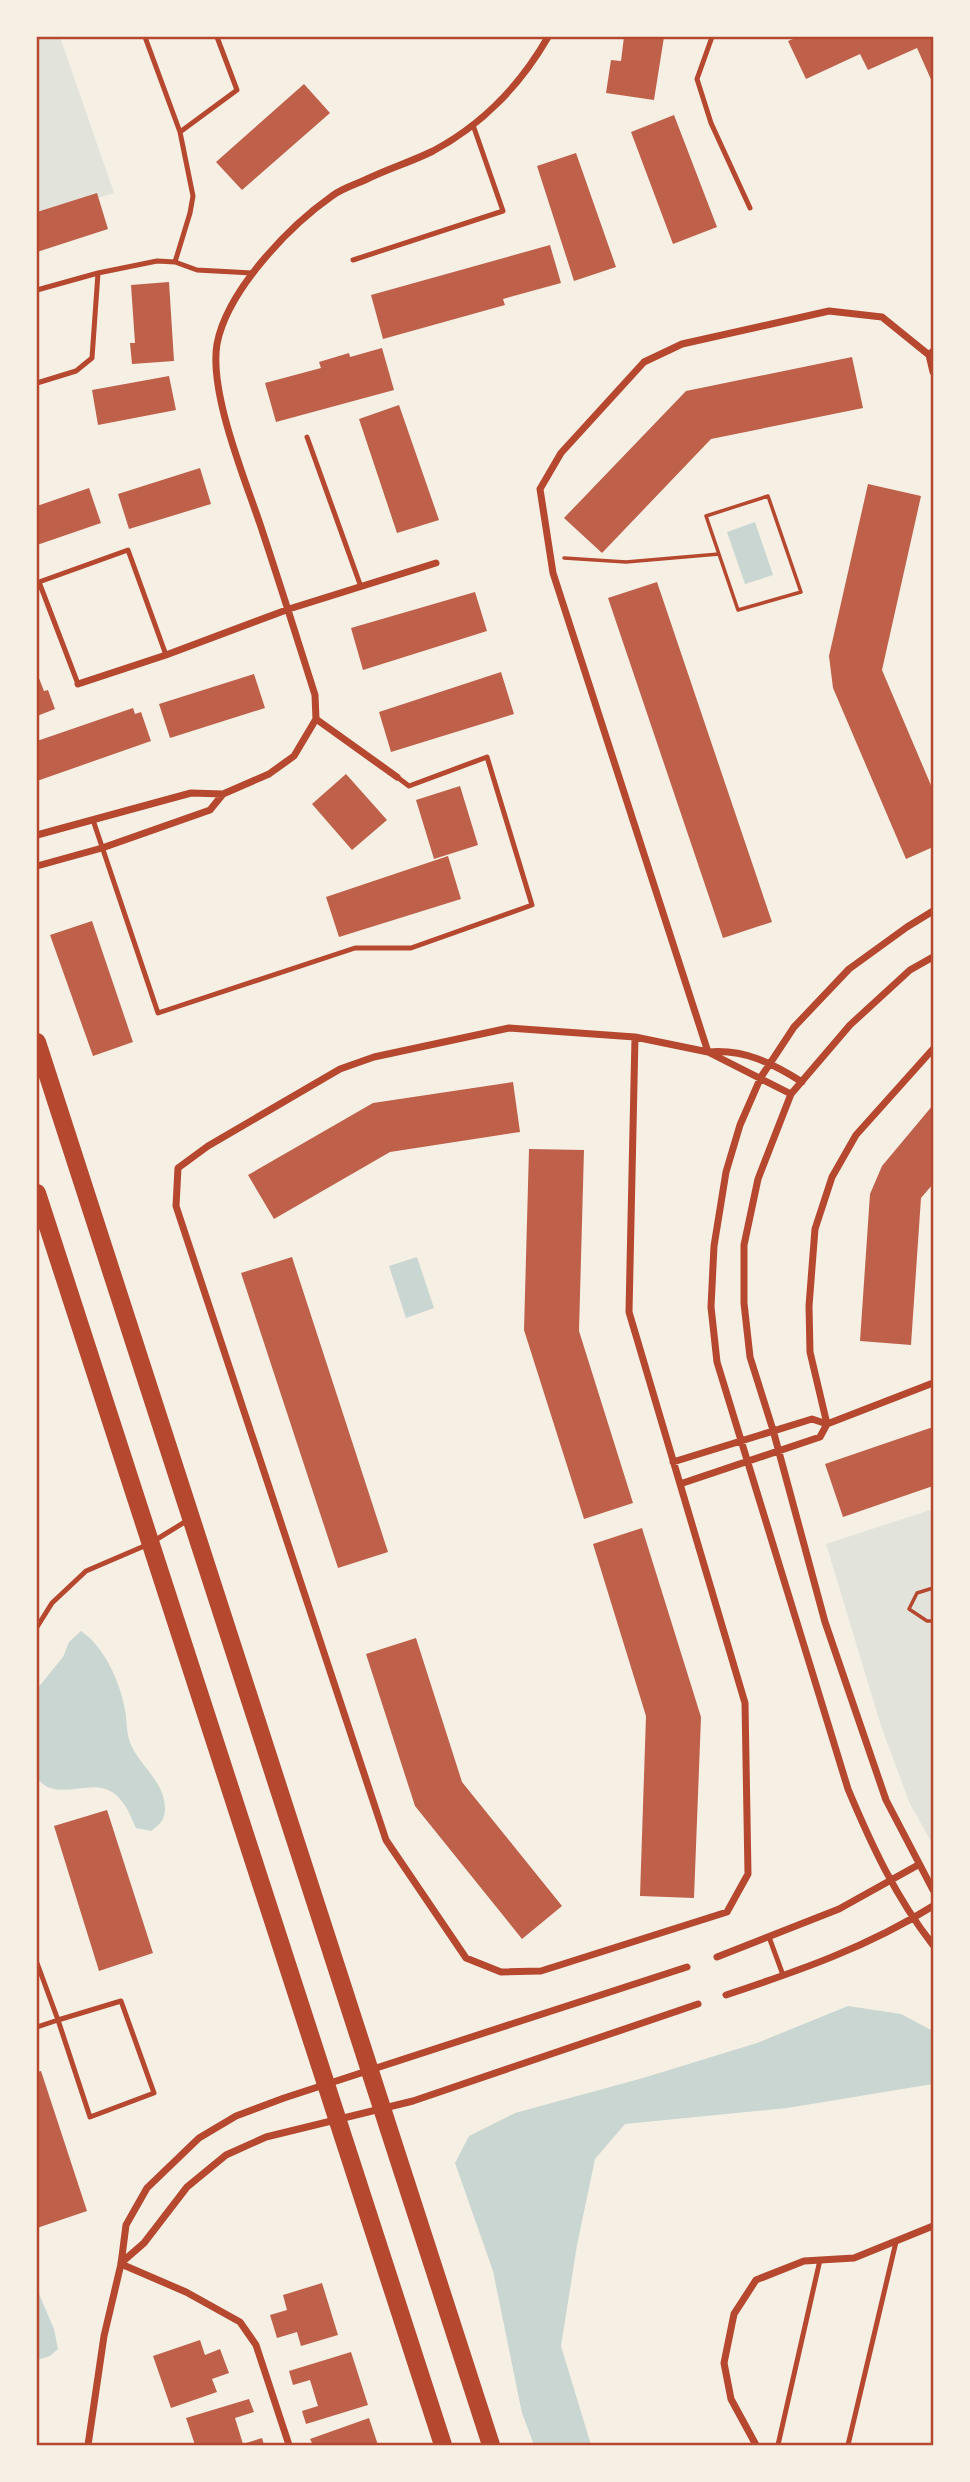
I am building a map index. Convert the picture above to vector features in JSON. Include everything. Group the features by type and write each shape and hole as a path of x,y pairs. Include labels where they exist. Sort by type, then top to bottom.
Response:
{"main road":[{"path":"37,1042 491,2445"},
{"path":"37,1193 443,2445"}],"street":[{"path":"37,835 191,793 223,794 269,774 294,756 316,719 315,695 231,438 218,387 217,345 233,302 252,273 303,219 334,194 386,169 433,151 473,125 510,92 548,37"},
{"path":"708,1052 554,573 540,489 561,453 644,362 682,344 829,311 882,317 931,353 933,372"},
{"path":"78,684 289,610 436,563"},
{"path":"316,719 397,778"},
{"path":"37,866 102,848 210,810 223,794"},
{"path":"933,911 849,969 794,1027 761,1077 740,1125 726,1172 714,1246 711,1307 717,1362 848,1789 873,1849 933,1945"},
{"path":"933,957 910,970 850,1025 791,1094 758,1179 744,1245 744,1303 750,1357 773,1430 825,1622 886,1800 933,1890"},
{"path":"635,1037 629,1312 745,1703 748,1874 727,1912 541,1971 501,1972 466,1958 386,1840 176,1206 178,1168 208,1146 340,1069 374,1056 509,1028 635,1037 708,1052 791,1094"},
{"path":"680,1484 820,1437 827,1424 810,1352 809,1306 816,1229 832,1177 856,1135 933,1049"},
{"path":"708,1052 729,1050 771,1063 802,1082"},
{"path":"673,1462 812,1419 827,1424 933,1383"},
{"path":"718,1957 839,1909 918,1865"},
{"path":"726,1995 828,1960 933,1906"},
{"path":"88,2445 104,2336 121,2264 126,2225 147,2188 199,2138 236,2116 284,2098 687,1967"},
{"path":"121,2264 144,2243 187,2187 226,2155 266,2137 381,2110 698,2004"},
{"path":"756,2445 732,2399 724,2362 734,2314 756,2280 804,2261 854,2258 933,2227"},
{"path":"121,2264 186,2292 240,2322 256,2345 289,2445"}],"lane":[{"path":"145,37 180,132 193,196 175,262"},
{"path":"180,132 237,90 217,37"},
{"path":"712,37 697,79 711,123 750,208"},
{"path":"353,260 503,211 473,125"},
{"path":"37,290 157,261 175,262 197,270 252,273"},
{"path":"37,383 76,371 92,358 99,273"},
{"path":"307,437 361,587"},
{"path":"78,684 39,582 128,550 166,655"},
{"path":"93,820 158,1013 355,948 411,948 532,905 487,758 409,786 397,778"},
{"path":"37,1627 52,1602 86,1571 149,1544 190,1519"},
{"path":"769,1937 783,1975"},
{"path":"37,1964 58,2021 90,2117 154,2093 121,2001 58,2021 37,2027"},
{"path":"848,2445 896,2242"},
{"path":"778,2445 820,2260"}],"path":[{"path":"768,496 800,592 738,610 719,554 706,516 768,496"},
{"path":"551,557 626,562 719,554"},
{"path":"933,1588 918,1593 909,1609 933,1621"}],"shaded area":[{"path":"37,37 60,37 114,193 37,217"},
{"path":"755,522 773,575 745,584 727,532"},
{"path":"417,1257 434,1308 406,1318 389,1266"},
{"path":"933,1509 933,1845 910,1804 881,1726 826,1544"},
{"path":"81,1631 98,1647 117,1680 130,1743 161,1791 164,1816 151,1831 136,1828 125,1806 114,1793 92,1787 57,1790 46,1786 37,1778 37,1689 63,1657 69,1642"},
{"path":"848,2006 901,2014 933,2031 933,2084 787,2108 625,2124 595,2159 577,2245 561,2346 591,2445 534,2445 522,2413 493,2271 455,2163 469,2136 515,2113 757,2043"},
{"path":"39,2294 54,2329 58,2349 50,2356 37,2360 37,2295"}],"building":[{"path":"624,37 664,37 654,100 606,93 611,60 621,61"},
{"path":"798,37 933,37 933,84 917,48 868,70 860,54 806,79 788,41"},
{"path":"304,84 330,113 242,190 216,162"},
{"path":"674,115 717,227 673,244 631,132"},
{"path":"576,153 616,267 574,281 537,166"},
{"path":"97,193 108,229 37,252 37,212"},
{"path":"550,245 561,283 503,299 505,305 383,339 371,295"},
{"path":"169,282 174,361 132,364 130,343 135,343 131,285"},
{"path":"382,348 394,390 276,422 265,383 321,368 319,362 349,353 350,357"},
{"path":"852,357 863,408 711,439 602,553 564,518 686,391"},
{"path":"169,376 176,410 98,425 92,390"},
{"path":"399,405 439,520 397,533 359,419"},
{"path":"200,468 211,504 129,529 118,494"},
{"path":"868,484 921,496 882,670 933,790 933,847 906,859 833,688 829,656"},
{"path":"89,488 101,523 37,545 37,506"},
{"path":"657,582 772,922 723,938 608,598"},
{"path":"475,592 487,631 363,670 351,628"},
{"path":"501,672 514,714 391,752 379,712"},
{"path":"37,673 44,691 48,690 55,709 37,716"},
{"path":"254,674 265,708 170,738 159,704"},
{"path":"133,708 135,714 141,712 151,741 37,781 37,741"},
{"path":"346,774 387,820 352,850 312,804"},
{"path":"460,786 478,845 434,859 416,800"},
{"path":"448,856 461,899 339,937 326,897"},
{"path":"92,921 133,1042 93,1056 50,935"},
{"path":"513,1082 520,1132 390,1152 274,1219 248,1175 373,1103"},
{"path":"933,1105 933,1184 921,1198 911,1345 860,1341 870,1194 882,1166"},
{"path":"529,1149 584,1150 579,1331 633,1503 584,1519 524,1330"},
{"path":"292,1257 388,1552 338,1568 241,1273"},
{"path":"933,1427 933,1486 843,1517 825,1464"},
{"path":"642,1528 701,1717 694,1898 640,1896 646,1716 593,1544"},
{"path":"416,1638 462,1782 562,1906 522,1939 415,1806 366,1654"},
{"path":"107,1810 153,1953 99,1971 54,1826"},
{"path":"41,2071 87,2211 37,2228 37,2072"},
{"path":"322,2283 338,2335 301,2346 297,2332 277,2338 270,2315 287,2310 283,2295"},
{"path":"200,2340 205,2355 220,2349 229,2373 212,2379 217,2392 171,2408 153,2356"},
{"path":"351,2352 368,2405 306,2424 302,2411 318,2406 310,2380 293,2385 289,2371"},
{"path":"249,2399 254,2412 235,2418 243,2444 262,2438 264,2445 195,2445 186,2418"},
{"path":"369,2418 378,2445 313,2445 310,2439"}]}
